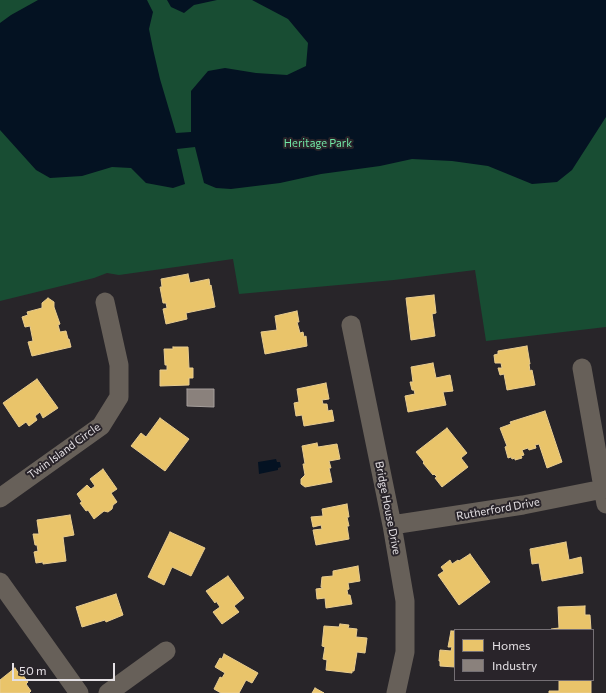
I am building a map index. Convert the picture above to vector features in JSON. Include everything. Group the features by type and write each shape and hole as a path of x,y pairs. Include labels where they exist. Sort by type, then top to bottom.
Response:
{"street":[{"name":"Twin Island Circle","path":"0,498 101,426 119,397 119,365 105,302"},
{"name":"Bridge House Drive","path":"351,325 392,525 405,601 405,652 396,693"},
{"path":"582,368 604,496"},
{"name":"Rutherford Drive","path":"392,525 523,505 604,496"},
{"path":"0,582 80,693"},
{"path":"108,693 166,651"}],"green space":[{"name":"Heritage Park","path":"0,0 606,0 606,327 486,341 475,270 394,280 239,294 233,259 119,275 107,273 94,278 0,301"}],"water":[{"path":"38,0 147,0 153,12 149,29 153,49 176,133 191,132 191,91 208,71 225,68 256,73 287,75 306,66 308,43 288,19 252,0 606,0 606,117 572,170 557,182 532,184 488,166 452,161 412,159 380,166 321,174 280,183 231,189 216,188 204,183 195,147 177,149 185,184 173,188 146,183 131,168 112,167 82,176 50,178 36,170 0,130 0,23"},
{"path":"167,0 217,0 194,5 184,13 171,7"},
{"path":"276,459 277,462 280,462 281,467 278,468 278,470 259,474 258,462"}],"building: Homes":[{"path":"188,274 190,283 209,279 215,307 186,313 187,319 166,324 163,309 167,308 166,303 163,303 160,287 162,287 161,279"},
{"path":"434,295 436,313 432,314 435,336 411,340 406,298"},
{"path":"48,298 54,302 54,307 60,324 58,325 60,332 66,331 71,347 32,356 28,342 33,341 30,326 25,327 22,317 28,315 27,312 42,308 42,303"},
{"path":"297,311 299,322 297,322 300,333 303,332 304,337 306,336 307,346 265,354 261,332 277,330 275,316"},
{"path":"527,346 530,371 532,370 535,385 507,390 504,374 500,375 498,368 502,368 501,363 495,363 494,355 498,354 498,351"},
{"path":"173,347 188,347 189,368 193,368 193,378 189,378 189,385 160,386 160,370 167,370 167,365 165,365 164,349 173,349"},
{"path":"433,363 436,378 450,375 453,391 443,392 446,405 408,412 405,396 415,394 414,390 412,390 410,382 413,382 411,367"},
{"path":"37,379 58,408 43,418 40,412 35,416 37,420 29,426 26,422 19,427 3,403"},
{"path":"326,383 329,399 322,400 323,404 327,404 328,411 332,410 334,421 304,426 302,415 296,416 294,403 299,402 297,389"},
{"path":"545,411 562,462 547,468 539,444 535,445 536,448 522,450 524,455 521,456 522,458 515,460 515,458 508,458 505,447 507,446 500,428 511,424 510,422"},
{"path":"160,418 189,439 165,471 131,446 141,433 146,437"},
{"path":"447,428 467,453 461,458 468,467 442,487 435,478 437,477 434,474 433,475 416,452"},
{"path":"317,443 318,447 337,444 340,459 329,461 332,482 305,487 301,484 301,479 305,475 302,446"},
{"path":"103,469 117,489 111,493 117,502 108,512 104,511 94,519 88,510 86,511 80,503 82,502 77,494 87,485 91,489 95,486 90,479"},
{"path":"347,504 349,526 347,526 349,539 316,545 313,530 322,529 321,525 313,527 311,517 323,516 322,509"},
{"path":"70,515 74,535 63,537 66,561 43,564 43,562 36,563 34,552 38,551 33,534 39,534 37,520"},
{"path":"170,532 205,548 191,576 172,567 164,585 148,577"},
{"path":"566,542 569,560 581,557 583,573 542,581 539,563 532,564 530,549"},
{"path":"470,554 490,582 459,605 438,575 444,571 441,567 450,560 452,564"},
{"path":"358,566 360,581 348,583 349,589 347,590 352,604 326,608 325,598 317,599 316,589 323,588 321,587 322,577 333,576 333,571"},
{"path":"228,576 244,598 234,606 239,612 222,624 213,612 220,607 206,591"},
{"path":"116,594 123,615 106,622 105,620 82,627 76,607"},
{"path":"585,606 585,615 590,615 591,629 551,629 559,628 558,607"},
{"path":"340,624 349,625 348,628 357,629 356,637 367,638 365,653 357,652 354,671 352,671 352,673 326,670 327,660 323,659 325,647 322,646 324,626 339,627"},
{"path":"451,631 454,631 454,667 440,666 440,650 451,651 452,647 448,647"},
{"path":"224,654 258,673 252,683 246,680 239,693 221,693 214,689 220,677 222,678 225,673 215,667 220,658 222,659"},
{"path":"15,668 28,682 26,684 31,691 29,693 0,693 0,680"},
{"path":"559,681 591,681 591,693 549,693 549,691 559,691"},
{"path":"315,688 324,693 312,693"}],"building: Industry":[{"path":"187,389 214,389 214,407 187,406"}]}
